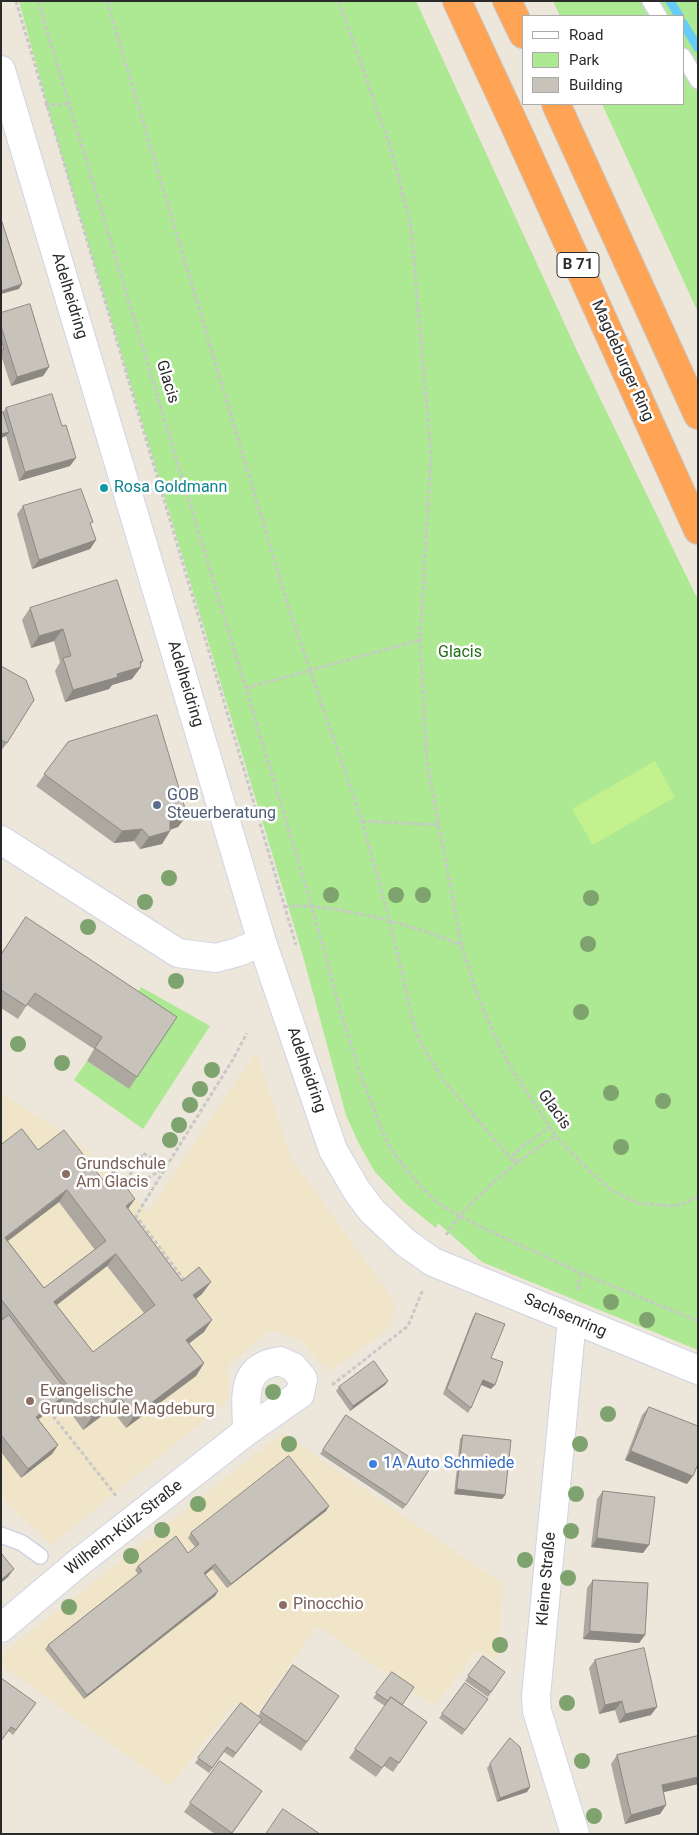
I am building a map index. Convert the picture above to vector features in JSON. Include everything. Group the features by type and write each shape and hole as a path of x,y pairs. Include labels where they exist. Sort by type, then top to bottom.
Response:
{"highway":[{"name":"Magdeburger Ring","path":"456,1 516,128 698,530"},
{"path":"507,1 522,32"},
{"name":"B 71","path":"556,105 698,414"}],"street":[{"name":"Adelheidring","path":"2,75 262,942 333,1150 357,1191 372,1211 406,1243 433,1262"},
{"path":"1,840 178,953 216,958 238,952 262,942"},
{"name":"Sachsenring","path":"433,1262 698,1370"},
{"name":"Kleine Straße","path":"572,1320 536,1696 537,1711 575,1834"},
{"name":"Wilhelm-Külz-Straße","path":"1,1628 77,1564 247,1430"}],"lane":[{"path":"650,1 658,15"},
{"path":"684,58 698,81"},
{"path":"1,1535 22,1543 40,1556"}],"path":[{"path":"16,1 299,953"},
{"name":"Glacis","path":"38,1 312,907 361,1076 383,1133 394,1154 420,1186 440,1205 581,1273 698,1321"},
{"path":"107,1 289,609 362,821 390,921 408,1006 423,1047 435,1068 457,1098 516,1164"},
{"name":"Glacis","path":"339,1 392,152 407,205 413,242 431,454 420,640 427,763 462,947 495,1038 514,1073 556,1136 597,1179 629,1201 670,1206 679,1205 698,1197"},
{"path":"246,688 420,640"},
{"path":"362,821 439,825"},
{"path":"312,907 390,921 448,939 462,947"},
{"path":"186,1283 136,1216 232,1061 247,1033"},
{"path":"516,1164 514,1153 550,1127"},
{"path":"331,1386 408,1326 433,1262 445,1236 459,1215 516,1164 556,1136"},
{"path":"143,1153 166,1168 122,1191 143,1153"},
{"path":"438,1231 454,1241"},
{"path":"49,1411 114,1494"}],"shaded area":[{"path":"256,1052 291,1158 395,1302 391,1327 329,1372 300,1340 270,1330 228,1365 229,1400 51,1545 1,1498 1,1093 80,1144 148,1212"},
{"name":"Pinocchio","path":"283,1433 504,1585 497,1659 476,1651 435,1706 317,1626 255,1715 235,1702 170,1786 1,1665 1,1655"}],"green space":[{"name":"Glacis","path":"19,1 416,1 578,353 698,600 698,1350 482,1262 438,1223 436,1228 405,1203 375,1172 359,1144 346,1115 303,956 55,134"},
{"path":"553,1 698,1 698,312 602,105 684,105 684,15 560,15"},
{"path":"655,761 675,797 593,845 572,809"},
{"path":"141,987 210,1026 143,1129 74,1080 87,1061 129,1089 131,1004"}],"building":[{"path":"1,219 22,284 1,291"},
{"path":"30,304 49,367 17,377 1,326 1,313"},
{"path":"1,339 4,349 1,350"},
{"path":"52,394 62,426 66,425 76,458 25,472 6,408"},
{"path":"3,412 9,432 1,434 1,413"},
{"path":"81,489 93,522 90,523 96,540 39,560 23,506"},
{"path":"117,580 143,661 140,662 141,667 117,674 118,677 73,690 63,658 71,656 63,629 39,636 30,608"},
{"path":"1,666 26,680 34,700 7,743 1,740"},
{"path":"157,715 187,815 170,820 170,831 149,837 142,829 122,831 44,774 68,742"},
{"path":"26,917 177,1017 137,1077 95,1048 102,1037 35,993 26,1006 1,990 1,955"},
{"path":"22,1129 38,1150 64,1130 103,1180 114,1171 135,1199 126,1206 182,1281 199,1267 211,1282 193,1295 212,1320 186,1340 204,1363 134,1416 119,1396 92,1417 1,1299 1,1145","holes":["67,1190 106,1241 44,1288 5,1238","116,1254 155,1305 93,1352 54,1302"]},
{"path":"476,1313 505,1324 491,1358 503,1362 495,1385 483,1380 471,1408 447,1389"},
{"path":"9,1315 68,1393 36,1417 58,1445 28,1469 1,1435 1,1321"},
{"path":"374,1361 388,1381 353,1406 339,1387"},
{"path":"649,1407 698,1426 698,1464 693,1476 631,1451"},
{"name":"1A Auto Schmiede","path":"346,1415 429,1470 406,1505 323,1450"},
{"path":"463,1435 511,1440 505,1495 457,1489"},
{"path":"289,1456 329,1506 231,1584 215,1564 204,1573 218,1591 87,1695 48,1645 142,1571 138,1566 176,1536 188,1553 199,1544 191,1533"},
{"path":"603,1491 655,1497 649,1545 597,1538"},
{"path":"1,1553 14,1569 1,1580"},
{"path":"593,1580 648,1583 645,1635 590,1631"},
{"path":"644,1648 657,1707 625,1714 622,1701 605,1705 595,1660"},
{"path":"483,1656 505,1672 491,1692 468,1676"},
{"path":"293,1665 339,1696 307,1742 261,1712"},
{"path":"392,1672 414,1687 402,1705 391,1697 388,1701 376,1693"},
{"path":"1,1678 36,1703 16,1730 11,1727 1,1741"},
{"path":"465,1683 488,1699 465,1730 442,1714"},
{"path":"391,1697 427,1722 399,1763 390,1757 382,1768 355,1749"},
{"path":"241,1703 262,1719 236,1753 227,1747 212,1768 198,1758"},
{"path":"698,1736 698,1777 662,1785 666,1805 631,1815 617,1755"},
{"path":"510,1738 520,1747 530,1787 500,1798 490,1764"},
{"path":"220,1761 262,1791 232,1833 190,1803"},
{"path":"283,1809 320,1834 266,1834"}],"waterway":[{"path":"670,1 678,15"},
{"path":"684,25 698,48"}],"place":[{"name":"Rosa Goldmann","path":"104,488"},
{"name":"GOB Steuerberatung","path":"157,805"},
{"name":"Grundschule Am Glacis","path":"66,1174"},
{"name":"Evangelische Grundschule Magdeburg","path":"30,1401"},
{"name":"1A Auto Schmiede","path":"373,1464"},
{"name":"Pinocchio","path":"283,1605"}]}
